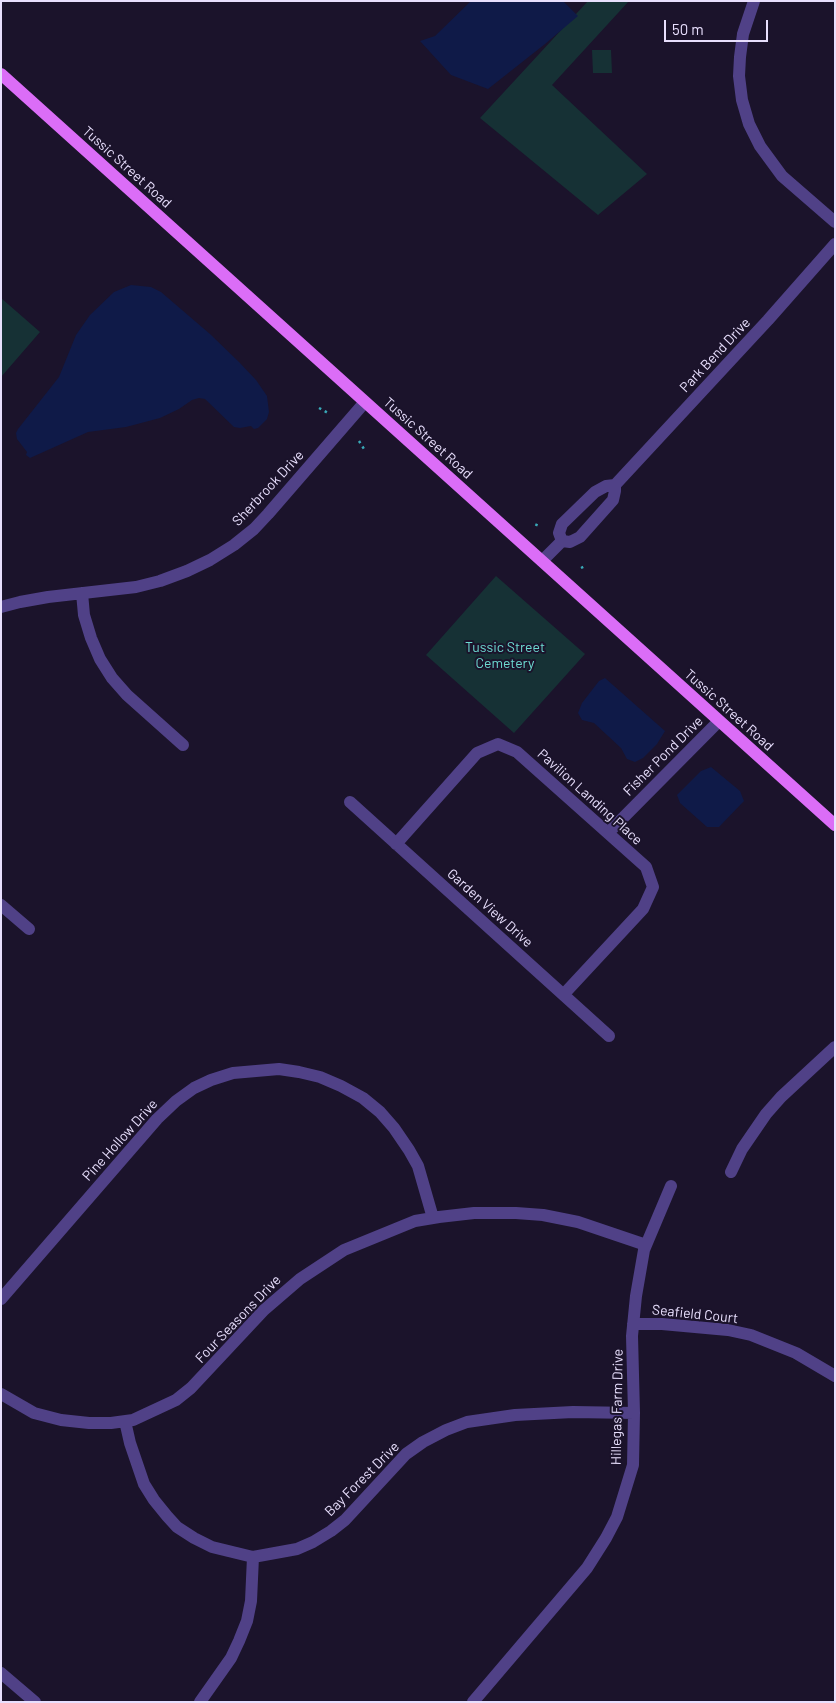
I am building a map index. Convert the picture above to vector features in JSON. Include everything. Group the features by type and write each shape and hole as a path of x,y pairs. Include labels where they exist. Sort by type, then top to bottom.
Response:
{"main road":[{"name":"Tussic Street Road","path":"1,74 835,825"}],"street":[{"path":"754,1 743,34 739,76 742,100 749,124 766,156 782,176 835,222"},
{"name":"Park Bend Drive","path":"562,541 558,533 562,524 595,492 615,484 768,320 835,244"},
{"name":"Sherbrook Drive","path":"1,607 39,598 136,587 160,581 210,560 234,545 254,529 365,402"},
{"name":"Park Bend Drive","path":"562,541 570,542 580,537 613,500 615,484"},
{"name":"Park Bend Drive","path":"542,561 562,541"},
{"path":"82,593 84,615 91,638 100,659 112,678 127,695 182,745"},
{"name":"Fisher Pond Drive","path":"608,833 719,721"},
{"name":"Pavilion Landing Place","path":"396,844 477,753 498,744 517,752 608,833 646,867 653,887 643,909 564,994"},
{"name":"Garden View Drive","path":"350,802 610,1036"},
{"path":"1,905 29,929"},
{"path":"731,1172 742,1149 766,1114 781,1097 835,1046"},
{"name":"Pine Hollow Drive","path":"1,1299 157,1119 176,1101 194,1088 233,1073 279,1069 299,1072 320,1077 363,1098 380,1112 409,1150 418,1166 433,1218"},
{"name":"Hillegas Farm Drive","path":"473,1702 587,1568 617,1517 633,1465 632,1336 636,1296 644,1250 671,1186"},
{"name":"Four Seasons Drive","path":"1,1394 34,1413 61,1420 89,1423 133,1420 176,1400 191,1388 214,1366 264,1310 318,1266 344,1250 415,1221 474,1213 543,1215 578,1222 646,1245"},
{"name":"Seafield Court","path":"633,1324 662,1324 728,1330 751,1335 796,1352 835,1376"},
{"name":"Bay Forest Drive","path":"125,1421 132,1450 144,1484 154,1500 177,1527 212,1547 253,1557 297,1549 331,1531 345,1520 406,1454 423,1442 467,1422 515,1415 573,1412 634,1412"},
{"path":"200,1702 231,1658 240,1641 251,1601 253,1557"},
{"path":"1,1673 34,1702"}],"path":[{"path":"319,408 328,413"},
{"path":"359,441 364,449"},
{"path":"536,526 538,521"},
{"path":"581,568 585,566"}],"green space":[{"path":"588,1 629,1 552,85 647,174 598,215 480,118"},
{"path":"592,50 611,50 612,73 593,73"},
{"path":"1,298 40,332 1,377"},
{"name":"Tussic Street Cemetery","path":"496,576 585,654 514,733 426,655"}],"water":[{"path":"471,1 563,1 578,16 488,89 451,75 420,41 435,36"},
{"path":"131,285 151,287 161,292 239,362 256,380 267,396 269,412 267,419 258,428 254,429 251,426 234,427 205,399 199,398 160,418 126,427 88,432 30,458 26,455 27,452 17,439 16,433 18,429 59,377 76,335 90,315 114,292"},
{"path":"605,678 665,731 657,744 643,758 635,762 627,759 621,748 594,723 582,720 578,713 582,703 599,681"},
{"path":"711,767 740,791 744,801 719,827 707,827 680,803 677,795 701,771"}]}
